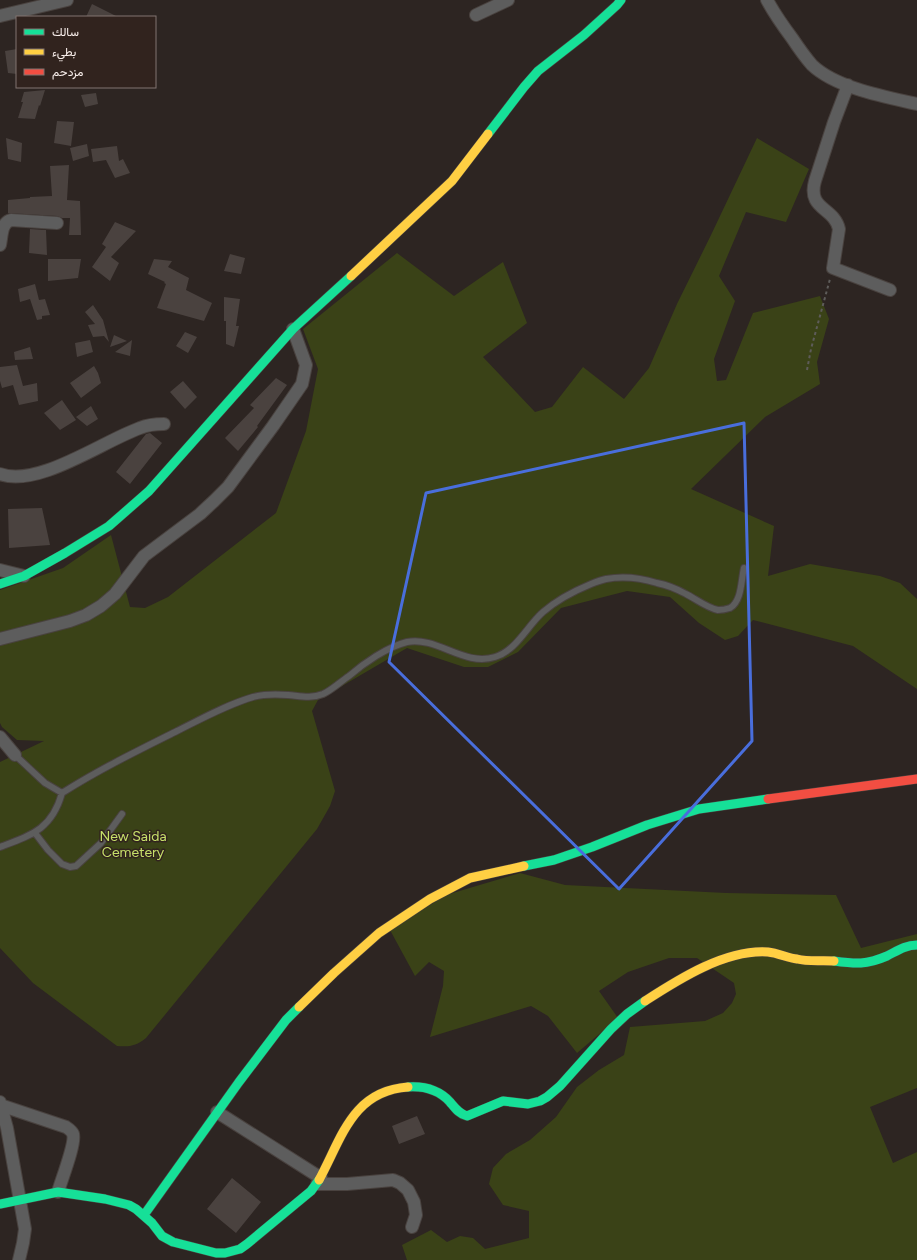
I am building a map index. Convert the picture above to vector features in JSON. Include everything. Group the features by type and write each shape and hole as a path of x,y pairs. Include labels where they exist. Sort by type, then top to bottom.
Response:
{"street":[{"path":"0,16 25,5 66,0"},
{"path":"476,15 508,0"},
{"path":"0,584 24,576 109,526 149,491 293,329 376,254 452,181 538,71 584,35 621,0"},
{"path":"767,0 774,14 801,52 813,66 826,75 848,85 883,96 917,104"},
{"path":"848,85 834,122 813,188 813,195 815,200 838,223 839,229 833,268 890,290"},
{"path":"0,245 4,225 8,221 57,223"},
{"path":"0,639 70,621 86,615 101,606 115,594 144,556 200,514 228,487 302,384 306,365 293,329"},
{"path":"0,474 5,476 23,477 42,472 140,427 164,424"},
{"path":"0,570 24,576"},
{"path":"0,737 15,755"},
{"path":"144,1215 217,1112 286,1020 334,972 379,933 451,887 470,878 554,860 592,847 647,825 699,809 828,790 917,779"},
{"path":"0,1204 58,1192 105,1199 136,1209 144,1215 162,1236 173,1242 216,1253 225,1253 240,1249 255,1239 311,1191 319,1181 345,1127 370,1098 378,1093 409,1086 429,1089 447,1098 461,1114 467,1116 503,1101 526,1105 532,1104 547,1096 565,1081 581,1061 620,1022 642,1003 711,965 732,957 759,951 775,953 792,959 857,964 875,960 909,945 917,945"},
{"path":"0,1104 66,1127 73,1134 74,1140 72,1148 58,1192"},
{"path":"0,1104 7,1128 24,1229 24,1244 19,1260"},
{"path":"217,1112 319,1181 347,1184 393,1180 400,1183 408,1190 414,1202 416,1215 412,1227"}],"lane":[{"path":"0,847 35,833 54,814 62,793 97,771 233,704 264,694 309,697 324,694 366,663 395,646 406,642 416,641 425,643 474,658 485,659 495,657 505,653 513,646 544,611 583,587 605,579 642,579 656,582 671,587 711,607 724,610 736,603 744,568"},
{"path":"15,755 44,783 62,793"},
{"path":"35,833 48,850 62,864 70,867 76,866 101,843 122,814"}],"path":[{"path":"807,370 811,349 833,268"}],"highlighted area":[{"path":"744,423 752,741 619,889 389,662 426,493"}],"green space":[{"name":"New Saida Cemetery","path":"757,138 809,169 786,222 746,212 719,276 735,301 714,359 717,381 726,380 753,313 820,296 829,319 817,362 820,384 765,417 691,489 774,526 768,576 810,564 880,576 900,583 917,599 917,689 853,646 753,620 738,636 725,640 699,623 670,597 627,591 561,608 518,652 488,667 464,667 407,648 318,700 312,711 335,791 330,806 317,829 146,1038 133,1045 117,1046 33,983 0,948 0,762 44,741 17,740 2,727 0,723 0,590 63,568 111,535 130,607 145,608 168,597 276,513 306,431 318,369 303,329 397,253 454,296 503,262 527,323 483,357 535,412 552,407 583,367 624,399 649,368 677,304"},
{"path":"520,873 565,885 726,893 836,895 861,948 917,934 917,1088 870,1107 893,1163 917,1152 917,1260 407,1260 402,1245 431,1230 447,1242 460,1236 473,1238 485,1249 529,1238 529,1211 503,1205 489,1184 493,1168 506,1154 530,1140 556,1117 577,1087 599,1070 624,1055 630,1027 705,1021 723,1013 732,1003 736,994 734,983 697,958 669,958 628,972 599,991 618,1018 577,1053 548,1016 531,1006 430,1037 443,986 444,971 429,962 415,976 390,930 446,895"}],"building":[{"path":"92,4 116,16 86,16"},
{"path":"16,49 16,74 8,73 5,51"},
{"path":"45,90 35,119 18,118 23,102 21,102 24,92"},
{"path":"96,93 98,104 85,107 81,95"},
{"path":"57,121 74,122 71,146 54,143"},
{"path":"6,138 22,143 21,162 8,159"},
{"path":"87,144 89,156 73,161 70,148"},
{"path":"117,146 119,161 123,159 130,173 115,178 106,160 93,162 91,149"},
{"path":"69,165 67,200 80,201 81,235 69,235 70,218 8,213 8,200 52,196 50,166"},
{"path":"115,222 136,231 111,257 119,263 110,281 92,267 106,247 102,244"},
{"path":"30,229 46,230 47,255 29,253"},
{"path":"230,254 245,258 241,274 224,271"},
{"path":"48,259 81,259 78,278 48,281"},
{"path":"154,259 172,261 168,267 189,278 186,290 212,303 204,321 157,308 166,284 164,283 165,282 148,274"},
{"path":"35,284 39,300 45,299 50,315 42,316 42,319 37,320 30,299 20,302 18,289"},
{"path":"224,297 240,299 236,326 239,326 234,347 226,344"},
{"path":"93,305 103,320 109,342 104,336 93,337 88,325 95,324 85,312"},
{"path":"185,332 197,337 188,353 176,346"},
{"path":"114,335 127,341 110,347"},
{"path":"90,340 93,352 77,357 75,343"},
{"path":"132,340 130,356 115,352"},
{"path":"30,347 33,359 15,360 14,352"},
{"path":"17,365 23,386 37,383 38,401 19,405 13,385 2,388 0,381 0,367"},
{"path":"94,366 101,383 81,398 70,383"},
{"path":"276,378 287,385 257,426 258,427 238,451 225,438 254,408 250,405"},
{"path":"183,381 197,397 185,409 170,392"},
{"path":"62,400 76,420 60,430 44,413"},
{"path":"91,406 98,419 87,426 76,417"},
{"path":"150,433 162,443 130,484 116,472 146,434"},
{"path":"42,508 50,545 9,548 8,509"},
{"path":"417,1116 425,1134 399,1144 392,1126"},
{"path":"232,1178 261,1202 236,1233 207,1209"}],"traffic: fast":[{"path":"488,134 538,71 584,35 621,0"},
{"path":"0,584 24,576 109,526 149,491 293,329 351,276"},
{"path":"524,866 554,860 592,847 647,825 699,809 768,799"},
{"path":"834,961 855,963 867,962 880,959 905,947 917,945"},
{"path":"408,1087 425,1088 441,1094 459,1112 467,1116 503,1101 528,1104 540,1101 560,1086 611,1029 627,1014 645,1001"},
{"path":"144,1215 239,1082 286,1020 299,1007"},
{"path":"0,1204 58,1192 105,1199 129,1205 136,1209 152,1223 162,1236 173,1242 216,1253 225,1253 240,1249 247,1244 311,1191 319,1180"}],"traffic: slow":[{"path":"351,276 452,181 488,134"},
{"path":"299,1007 379,933 430,899 470,878 524,866"},
{"path":"645,1001 688,975 720,960 736,955 752,952 768,952 802,960 834,961"},
{"path":"319,1180 351,1119 361,1107 374,1097 389,1090 408,1087"}],"traffic: jam":[{"path":"768,799 917,779"}]}
